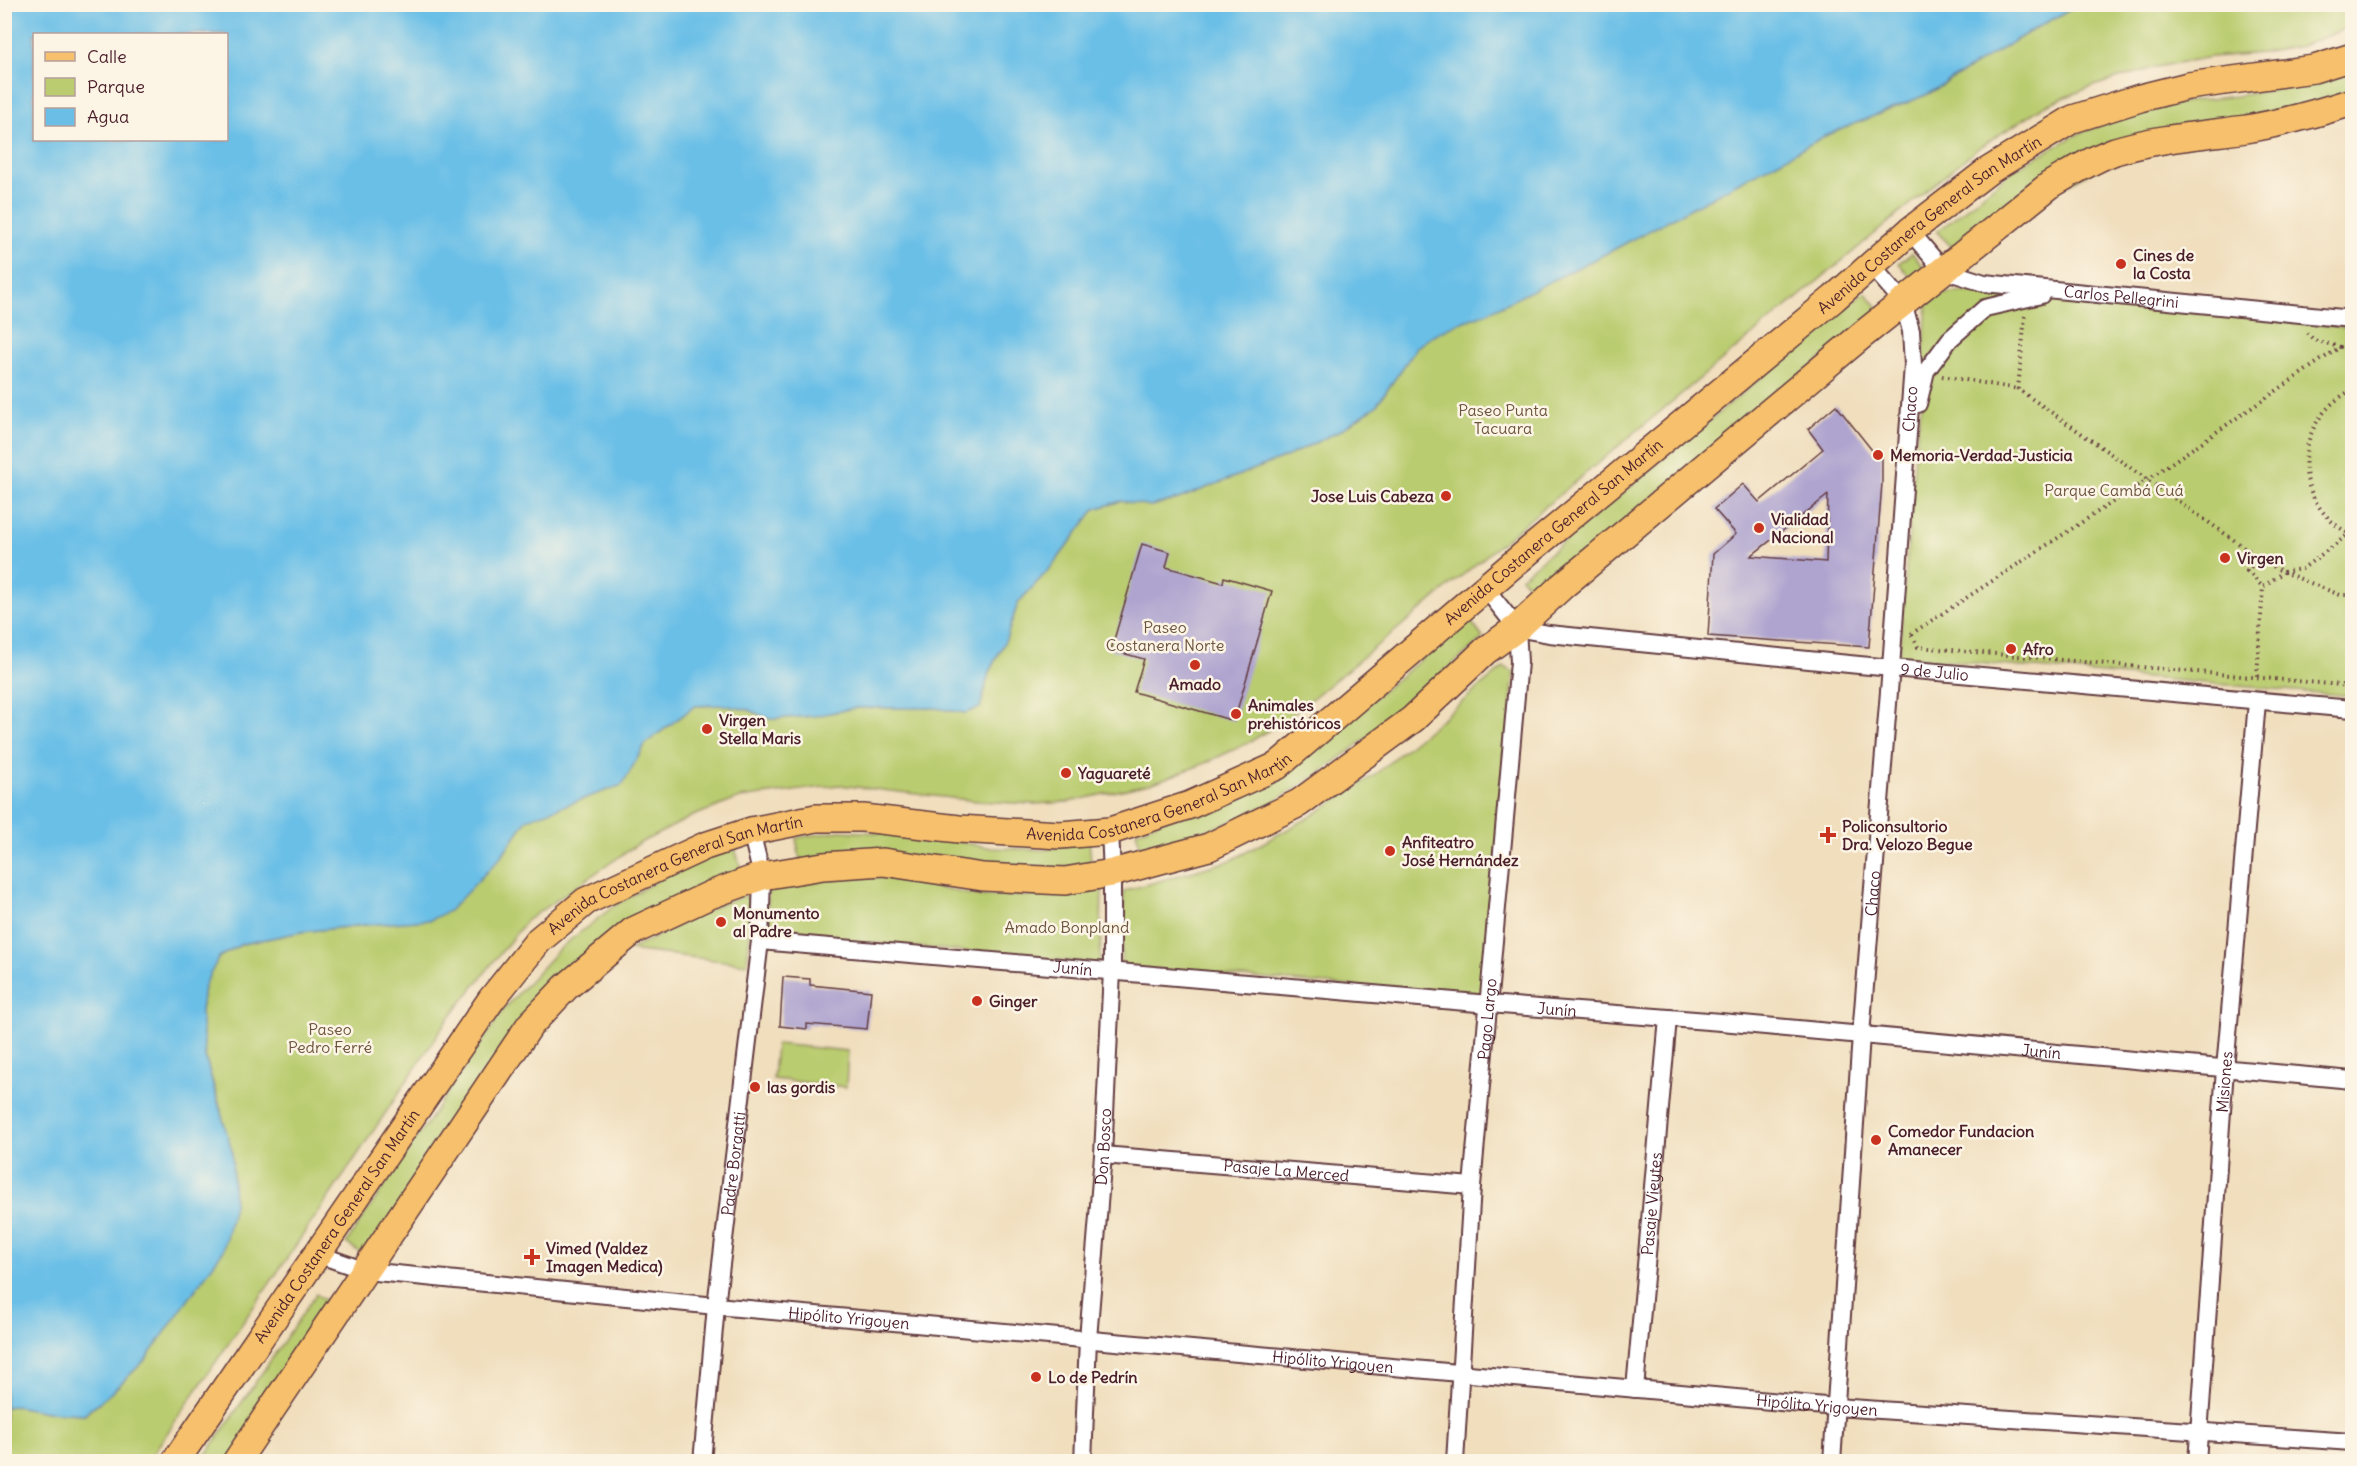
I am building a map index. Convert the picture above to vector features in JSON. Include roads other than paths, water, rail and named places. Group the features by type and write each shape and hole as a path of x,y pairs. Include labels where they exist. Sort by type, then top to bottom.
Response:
{"main road":[{"name":"Avenida Costanera General San Martín","path":"175,1461 490,1000 539,940 586,902 705,846 751,831 816,818 863,819 959,829 1060,835 1110,831 1190,804 1277,766 1485,589 1833,300 1910,231 1988,171 2073,119 2140,98 2188,86 2303,71 2352,57"},
{"name":"Avenida Costanera General San Martín","path":"236,1461 530,1025 566,987 633,931 710,895 762,876 823,866 883,862 983,877 1065,881 1112,873 1209,847 1299,803 1413,719 1485,651 1517,628 1561,587 1903,302 2050,185 2080,167 2114,152 2195,135 2257,127 2352,102"}],"street":[{"path":"1910,231 1943,270"},
{"name":"Chaco","path":"1832,1461 1861,1035 1913,364 1911,331 1903,302 1871,265"},
{"name":"Carlos Pellegrini","path":"1943,270 1984,283 2352,320"},
{"path":"1908,442 1926,371 1950,339 1985,308 2026,297 2066,291"},
{"path":"1485,589 1517,628"},
{"name":"9 de Julio","path":"1517,628 1597,639 2070,682 2257,702 2352,709"},
{"name":"Pago Largo","path":"1455,1461 1472,1186 1520,662 1517,628"},
{"name":"Misiones","path":"2197,1461 2225,1069 2257,702"},
{"name":"Padre Borgatti","path":"702,1461 716,1306 760,941 762,876 751,831"},
{"name":"Don Bosco","path":"1083,1461 1088,1340 1103,1155 1112,971 1110,831"},
{"name":"Junín","path":"760,941 1668,1018 2352,1080"},
{"name":"Pasaje Vieytes","path":"1635,1389 1668,1018"},
{"name":"Pasaje La Merced","path":"1103,1155 1472,1186"},
{"name":"Hipólito Yrigoyen","path":"317,1254 366,1271 716,1306 1836,1407 2352,1442"}],"water":[{"path":"5,4 2078,4 1928,94 1827,135 1611,251 1487,313 1456,324 1432,336 1417,347 1376,406 1339,431 1288,456 1178,499 1151,506 1121,501 1095,509 1053,565 1018,603 1006,639 989,672 980,708 965,713 936,708 855,708 815,716 770,719 749,710 722,705 695,706 646,743 622,785 527,819 500,858 449,911 430,920 301,932 242,944 219,957 204,986 201,1012 205,1056 232,1151 234,1205 223,1251 146,1359 112,1392 84,1414 47,1412 15,1406 5,1407"}],"place":[{"name":"Cines de la Costa","path":"2121,264"},
{"name":"Memoria-Verdad-Justicia","path":"1878,455"},
{"name":"Jose Luis Cabeza","path":"1446,496"},
{"name":"Vialidad Nacional","path":"1759,528"},
{"name":"Virgen","path":"2225,558"},
{"name":"Afro","path":"2011,649"},
{"name":"Amado","path":"1195,665"},
{"name":"Animales prehistóricos","path":"1236,714"},
{"name":"Virgen Stella Maris","path":"707,729"},
{"name":"Yaguareté","path":"1066,773"},
{"name":"Policonsultorio Dra. Velozo Begue","path":"1828,835"},
{"name":"Anfiteatro José Hernández","path":"1390,851"},
{"name":"Monumento al Padre","path":"721,922"},
{"name":"Ginger","path":"977,1001"},
{"name":"las gordis","path":"755,1087"},
{"name":"Comedor Fundacion Amanecer","path":"1876,1140"},
{"name":"Vimed (Valdez Imagen Medica)","path":"532,1257"},
{"name":"Lo de Pedrín","path":"1036,1377"}],"park label":[{"name":"Paseo Punta Tacuara","path":"1503,419"},
{"name":"Parque Cambá Cuá","path":"2114,490"},
{"name":"Paseo Costanera Norte","path":"1165,636"},
{"name":"Amado Bonpland","path":"1067,927"},
{"name":"Paseo Pedro Ferré","path":"330,1038"}]}
